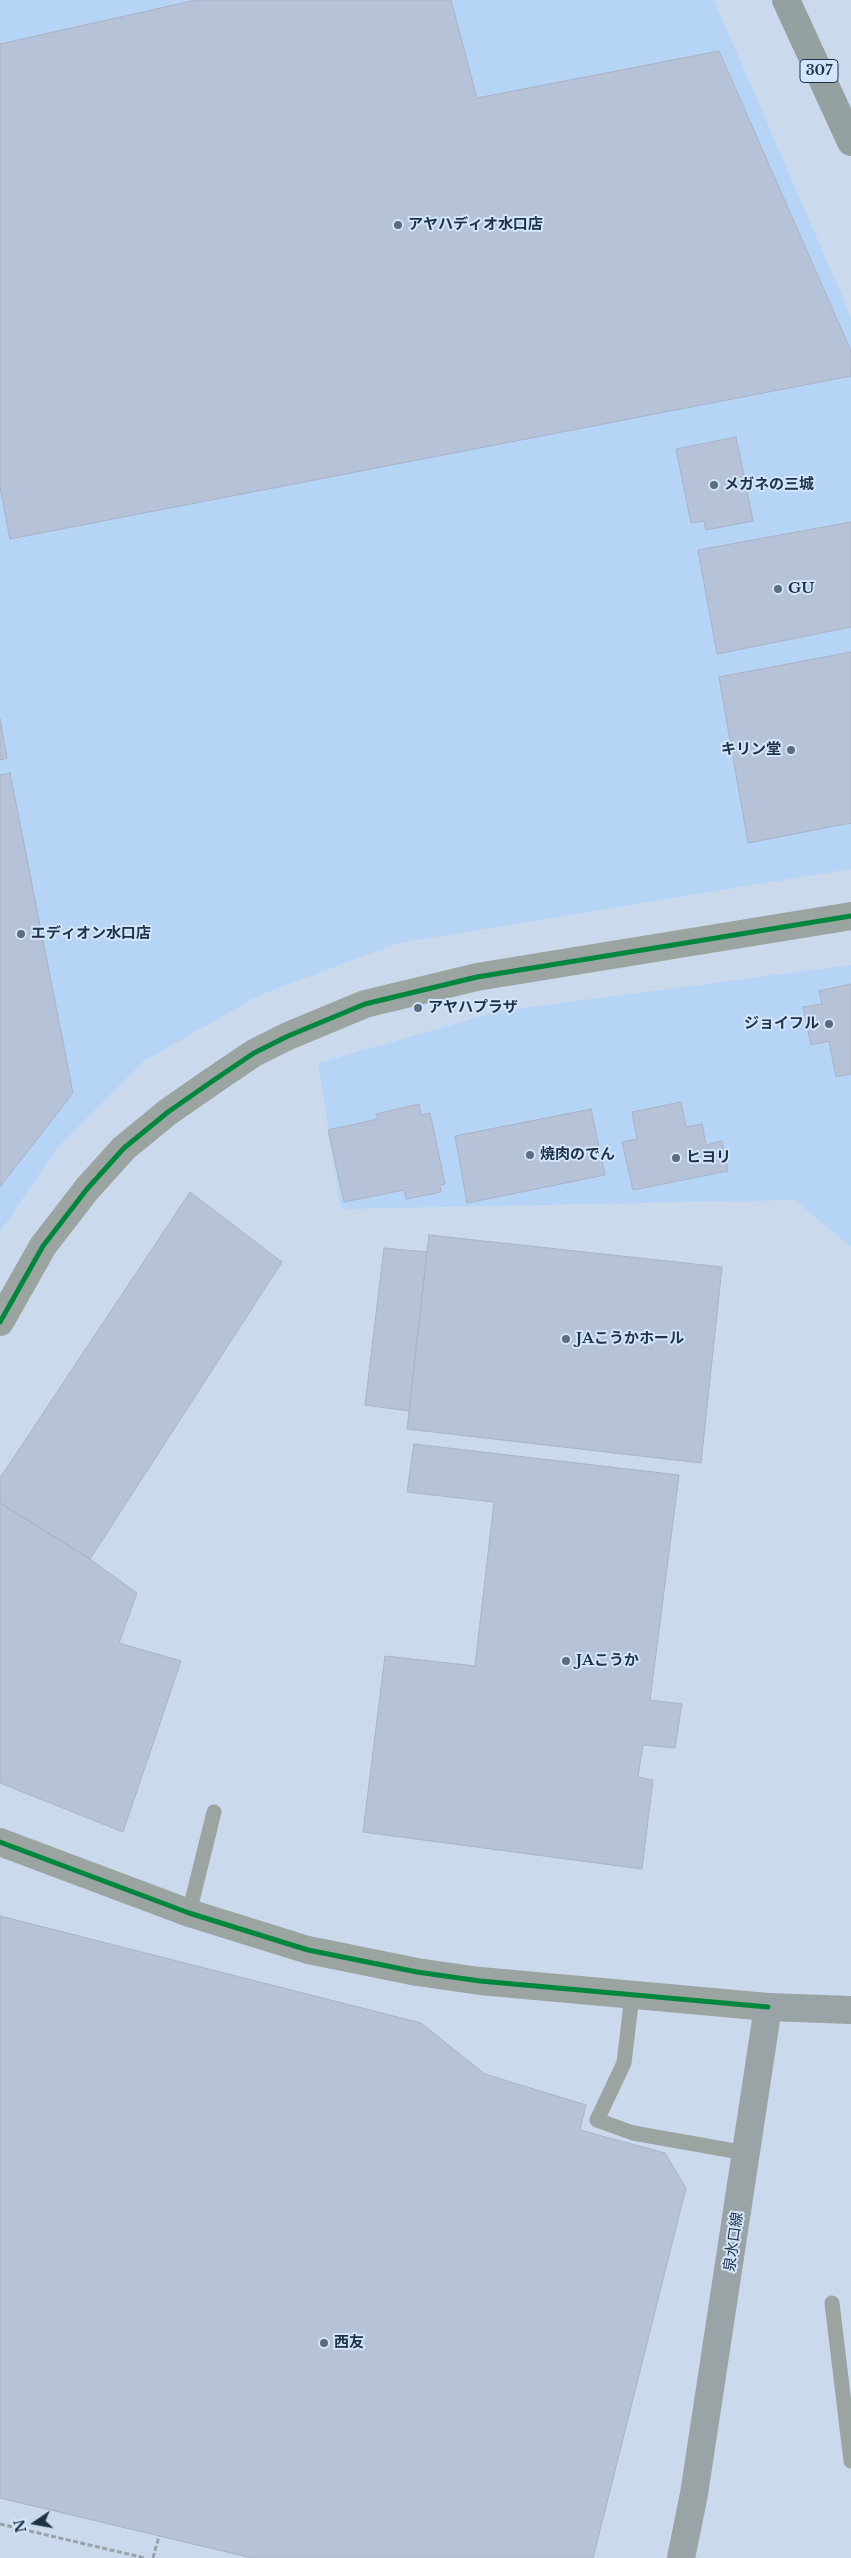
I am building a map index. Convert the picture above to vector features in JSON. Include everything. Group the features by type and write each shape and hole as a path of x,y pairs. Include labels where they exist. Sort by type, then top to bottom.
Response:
{"highway":[{"name":"307","path":"786,0 851,142"}],"main road":[{"path":"768,2007 851,2010"},
{"name":"泉水口線","path":"681,2558 694,2494 768,2007"}],"street":[{"path":"0,1322 43,1246 87,1189 124,1148 168,1112 206,1085 254,1053 288,1036 365,1004 477,977 851,916"},
{"path":"0,1842 189,1913 308,1950 418,1972 480,1981 768,2007"}],"lane":[{"path":"189,1913 214,1812"},
{"path":"632,1996 624,2063 597,2120 633,2133 746,2153"},
{"path":"832,2303 851,2461"}],"path":[{"path":"0,2524 145,2558"},
{"path":"153,2558 159,2536"}],"shaded area":[{"path":"0,0 714,0 851,317 851,869 398,943 260,995 144,1061 56,1149 0,1232"},
{"path":"851,965 851,1247 795,1200 341,1209 318,1063 500,1011"}],"building":[{"name":"アヤハディオ水口店","path":"196,0 451,0 477,98 719,51 851,351 851,376 10,539 0,487 0,44"},
{"name":"メガネの三城","path":"736,437 753,521 706,530 704,521 691,523 676,449"},
{"name":"GU","path":"851,522 851,627 717,654 698,550"},
{"name":"キリン堂","path":"851,652 851,823 748,843 719,677"},
{"path":"0,719 7,758 0,760"},
{"name":"エディオン水口店","path":"10,773 73,1093 0,1187 0,775"},
{"name":"ジョイフル","path":"851,984 851,1074 836,1077 829,1041 811,1045 803,1007 822,1004 819,991"},
{"name":"ヒヨリ","path":"681,1102 686,1127 702,1124 706,1145 722,1141 728,1171 633,1190 622,1142 637,1139 632,1112"},
{"path":"419,1104 421,1115 430,1113 445,1184 440,1185 441,1192 406,1199 404,1190 344,1202 328,1130 378,1119 376,1114"},
{"name":"焼肉のでん","path":"591,1109 605,1175 467,1203 455,1136"},
{"path":"190,1192 282,1262 90,1559 0,1503 0,1478"},
{"name":"JAこうかホール","path":"429,1235 722,1267 701,1463 407,1429"},
{"path":"384,1248 427,1252 409,1411 365,1405"},
{"name":"JAこうか","path":"414,1444 679,1475 650,1700 682,1704 675,1748 643,1745 638,1777 653,1780 642,1869 363,1832 385,1656 475,1666 494,1502 407,1492"},
{"path":"0,1503 90,1559 137,1593 119,1643 181,1661 123,1832 0,1783"},
{"name":"西友","path":"0,1916 421,2023 485,2074 586,2105 580,2130 665,2153 686,2188 593,2558 252,2558 0,2498"}],"cycle path":[{"path":"0,1322 43,1246 87,1189 124,1148 168,1112 214,1080 254,1053 288,1036 365,1004 477,977 851,916"},
{"path":"0,1842 189,1913 308,1950 417,1972 480,1981 768,2007"}],"place":[{"name":"アヤハディオ水口店","path":"398,225"},
{"name":"メガネの三城","path":"714,485"},
{"name":"GU","path":"778,589"},
{"name":"キリン堂","path":"791,750"},
{"name":"エディオン水口店","path":"21,934"},
{"name":"アヤハプラザ","path":"418,1008"},
{"name":"ジョイフル","path":"829,1024"},
{"name":"焼肉のでん","path":"530,1155"},
{"name":"ヒヨリ","path":"676,1158"},
{"name":"JAこうかホール","path":"566,1339"},
{"name":"JAこうか","path":"566,1661"},
{"name":"西友","path":"324,2343"}]}
